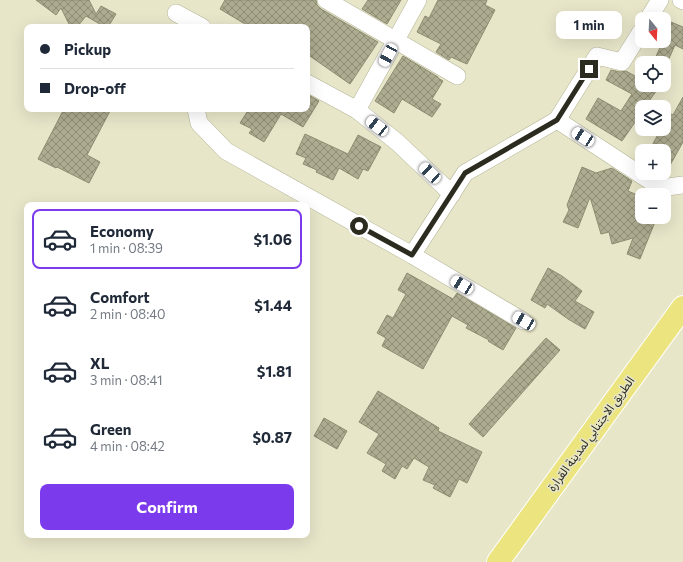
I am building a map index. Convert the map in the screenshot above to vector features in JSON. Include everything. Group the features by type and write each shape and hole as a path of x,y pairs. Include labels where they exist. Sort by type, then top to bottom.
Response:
{"main road":[{"name":"الطريق الاجتنابي لمدينة القرارة","path":"498,562 683,307"}],"street":[{"path":"326,0 458,76"},
{"path":"357,110 418,0"},
{"path":"652,12 660,0"},
{"path":"176,13 196,24"},
{"path":"412,255 465,173 557,120 597,56 622,62 635,41"},
{"path":"310,85 357,110 397,142 452,194"},
{"path":"197,112 199,124 226,151 412,255 524,321"},
{"path":"557,120 661,188 683,185"}],"building":[{"path":"36,0 89,0 96,14 101,6 116,14 110,24 100,24 86,16 79,24 69,24 61,8 56,15"},
{"path":"225,0 316,0 317,5 321,9 378,42 350,84 310,56 310,24 245,24 220,9"},
{"path":"368,0 401,0 387,24 362,9"},
{"path":"438,0 487,0 485,5 495,10 467,64 451,57 449,60 436,52 441,44 417,32 425,16 429,18"},
{"path":"671,22 683,27 683,49 675,45 670,56 656,56 660,48 671,48"},
{"path":"403,56 443,81 432,99 441,104 432,117 402,99 394,113 375,101"},
{"path":"611,70 620,72 626,71 635,76 635,92 656,92 650,100 635,100 635,122 622,141 586,119 598,98 621,111 632,94 606,80"},
{"path":"310,96 319,101 303,127 281,114 264,142 249,133 252,129 240,123 247,112 310,112"},
{"path":"683,97 683,142 671,163 671,144 653,144 657,136 671,136 671,114 673,115"},
{"path":"62,112 109,112 87,155 100,162 89,183 38,159"},
{"path":"305,134 348,154 358,135 381,147 368,171 363,169 358,179 339,168 333,180 316,172 317,170 303,164 306,158 296,154"},
{"path":"582,167 596,173 612,168 632,181 628,191 635,194 635,224 654,224 640,259 627,254 633,238 612,244 609,232 601,234 590,197 578,228 563,222 569,210 567,205"},
{"path":"548,268 562,276 582,291 575,301 594,312 585,329 547,304 545,308 531,300"},
{"path":"407,273 453,299 457,293 516,328 503,350 488,341 489,340 466,328 468,325 452,316 423,369 382,346 386,338 377,333 387,315 393,318 406,294 398,290"},
{"path":"546,338 560,350 483,437 469,424"},
{"path":"378,391 439,428 438,431 482,452 467,483 459,479 450,497 433,488 435,485 423,480 429,467 414,458 407,469 402,466 395,479 382,471 386,464 367,453 379,434 359,422"},
{"path":"324,418 347,431 337,449 314,436"}],"route":[{"path":"359,226 412,255 465,173 557,120 589,69"}]}
